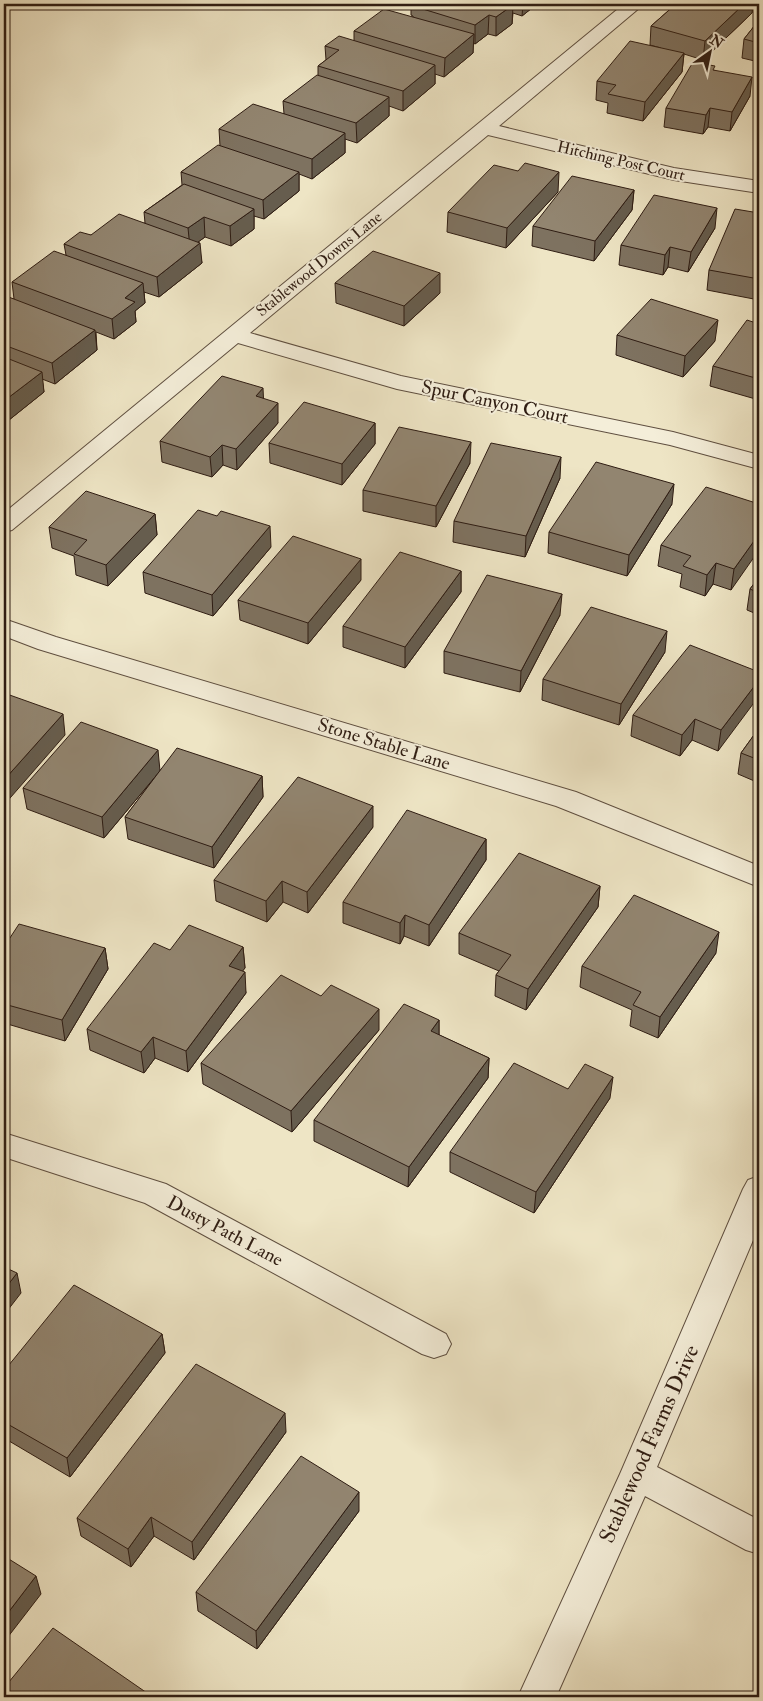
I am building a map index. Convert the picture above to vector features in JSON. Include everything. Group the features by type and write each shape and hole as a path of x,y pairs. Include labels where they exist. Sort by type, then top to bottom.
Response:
{"street":[{"name":"Stablewood Downs Lane","path":"4,525 635,4"},
{"name":"Hitching Post Court","path":"484,128 674,174 759,187"},
{"name":"Spur Canyon Court","path":"233,335 397,382 673,439 759,462"},
{"name":"Stone Stable Lane","path":"4,626 47,643 566,799 759,876"},
{"name":"Dusty Path Lane","path":"4,1146 155,1193 434,1344"},
{"name":"Stablewood Farms Drive","path":"537,1697 637,1474 759,1189"},
{"path":"637,1474 759,1538"}],"building":[{"path":"415,4 513,5 496,17 489,15 475,25 413,6"},
{"path":"676,4 744,4 705,41 651,26"},
{"path":"384,9 474,34 445,58 354,31"},
{"path":"759,20 759,43 744,39"},
{"path":"339,36 435,65 403,91 318,66 339,50 325,46"},
{"path":"630,41 684,53 645,102 608,94 616,85 597,81"},
{"path":"693,62 715,66 713,70 752,77 732,112 710,108 706,115 666,108"},
{"path":"317,75 389,97 356,123 283,101"},
{"path":"253,104 345,133 312,159 219,129"},
{"path":"218,145 299,172 263,200 181,172"},
{"path":"525,163 559,172 507,228 448,212 494,165 518,171"},
{"path":"572,176 634,190 595,241 533,226"},
{"path":"184,184 254,209 230,226 204,217 188,228 144,212"},
{"path":"654,195 717,208 691,252 670,247 665,255 621,245"},
{"path":"735,209 759,213 759,279 709,270"},
{"path":"119,214 200,243 157,277 64,244 80,232 91,235"},
{"path":"54,251 143,283 125,298 135,302 112,319 12,282"},
{"path":"373,251 440,273 404,306 335,283"},
{"path":"6,296 95,330 52,363 4,345 4,297"},
{"path":"651,299 718,320 685,356 617,335"},
{"path":"747,320 759,324 759,379 713,366"},
{"path":"4,357 42,372 4,401"},
{"path":"222,376 263,388 256,396 278,403 236,449 222,445 210,457 160,441"},
{"path":"304,402 375,423 342,464 269,443"},
{"path":"399,427 471,442 436,506 363,490"},
{"path":"491,443 561,457 526,536 454,521"},
{"path":"596,462 674,484 629,555 549,532"},
{"path":"706,487 759,504 759,534 734,569 716,563 707,575 683,566 691,556 661,545"},
{"path":"86,491 155,514 106,565 74,554 87,540 49,527"},
{"path":"198,510 217,516 221,511 270,526 212,595 143,572"},
{"path":"293,536 361,559 308,623 238,600"},
{"path":"400,552 461,571 405,647 343,626"},
{"path":"487,575 562,594 521,671 444,651"},
{"path":"759,577 759,593 750,589"},
{"path":"591,607 667,631 621,704 543,679"},
{"path":"690,645 759,672 759,680 721,730 695,719 682,735 633,715"},
{"path":"4,693 63,714 4,780"},
{"path":"81,722 158,750 102,817 23,788"},
{"path":"759,728 759,760 741,753"},
{"path":"177,748 262,776 212,847 125,817"},
{"path":"298,777 373,806 307,892 282,881 266,901 214,880"},
{"path":"407,810 486,839 429,925 405,915 400,923 343,902"},
{"path":"519,853 600,886 528,989 496,975 511,955 459,933"},
{"path":"634,895 719,932 660,1017 633,1005 641,992 582,966"},
{"path":"19,924 105,948 62,1020 4,1004 4,947"},
{"path":"189,925 243,947 229,966 245,972 186,1051 153,1037 141,1052 87,1029 154,943 170,950"},
{"path":"281,975 321,996 331,985 379,1009 291,1111 201,1063"},
{"path":"404,1004 439,1020 431,1031 489,1058 409,1167 314,1120"},
{"path":"514,1063 568,1089 585,1064 613,1077 536,1192 450,1152"},
{"path":"4,1267 17,1273 4,1290"},
{"path":"74,1285 162,1334 67,1458 4,1422 4,1371"},
{"path":"196,1364 285,1413 192,1542 151,1517 128,1549 77,1518"},
{"path":"301,1456 359,1492 256,1631 196,1592"},
{"path":"4,1556 36,1576 4,1618"},
{"path":"53,1628 147,1693 144,1697 4,1697 4,1688"}]}
